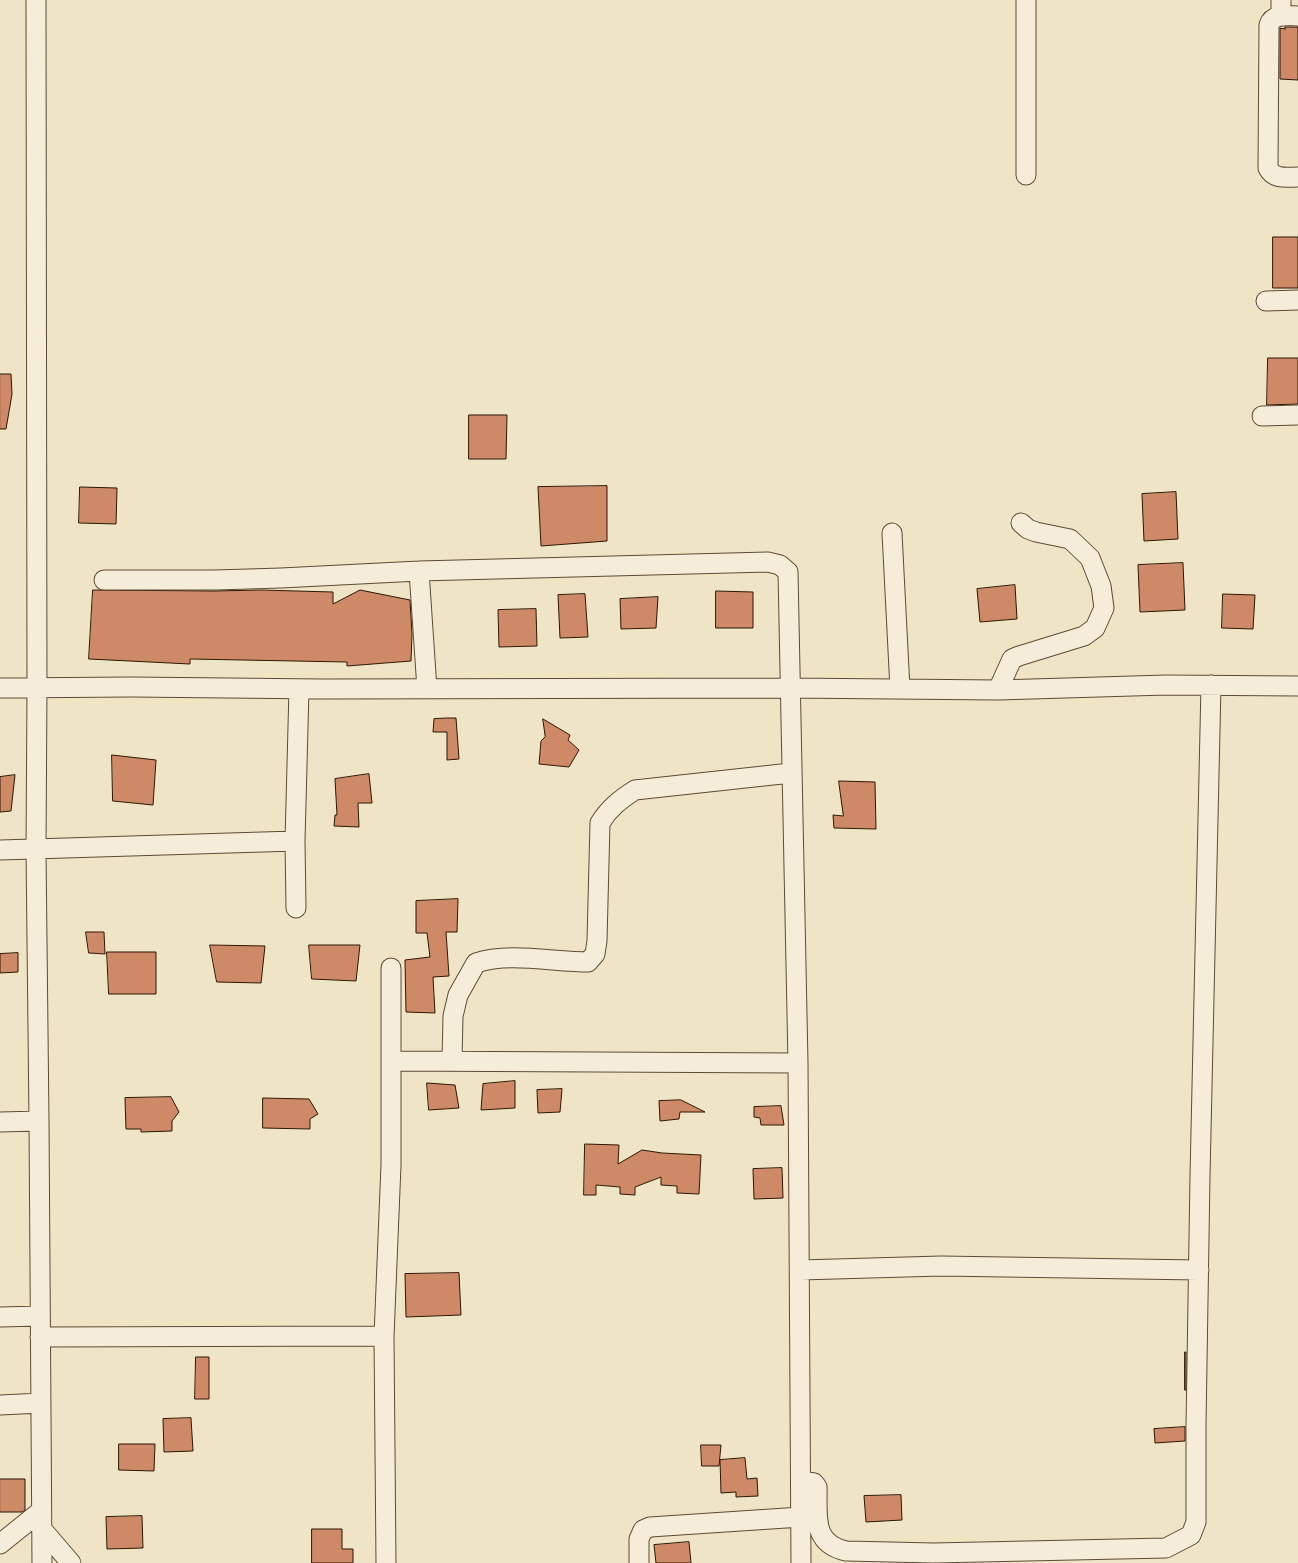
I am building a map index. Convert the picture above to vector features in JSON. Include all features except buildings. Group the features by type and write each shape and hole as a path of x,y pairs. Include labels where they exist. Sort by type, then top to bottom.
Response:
{"street":[{"path":"36,0 36,850 42,1563"},
{"path":"1026,0 1026,175"},
{"path":"1287,11 1273,18 1270,25 1268,168 1276,177 1298,177"},
{"path":"1266,301 1298,300"},
{"path":"1262,416 1298,415"},
{"path":"998,690 1012,659 1084,636 1095,628 1104,608 1101,586 1090,558 1070,539 1036,532 1028,529 1021,523"},
{"path":"892,533 900,689"},
{"path":"104,580 215,580 419,571 768,562 780,565 788,572 798,1063 801,1563"},
{"path":"419,571 427,689"},
{"path":"0,688 790,688 998,690 1210,685 1298,686"},
{"path":"801,1481 814,1483 817,1487 818,1524 826,1542 836,1549 846,1551 952,1558 1166,1548 1191,1535 1196,1522 1196,1426 1210,685"},
{"path":"296,908 294,841 299,689"},
{"path":"452,1061 454,1016 458,995 476,963 487,959 506,958 588,962 595,954 597,941 600,823 606,812 620,800 636,790 791,773"},
{"path":"0,850 294,841"},
{"path":"386,1563 384,1336 391,1165 391,968"},
{"path":"391,1061 798,1063"},
{"path":"0,1122 39,1121"},
{"path":"800,1270 941,1266 1199,1270"},
{"path":"0,1317 40,1316"},
{"path":"40,1337 384,1336"},
{"path":"0,1404 40,1403"},
{"path":"639,1563 639,1539 643,1530 650,1527 801,1517"},
{"path":"0,1544 41,1520"},
{"path":"41,1520 71,1563"}]}
